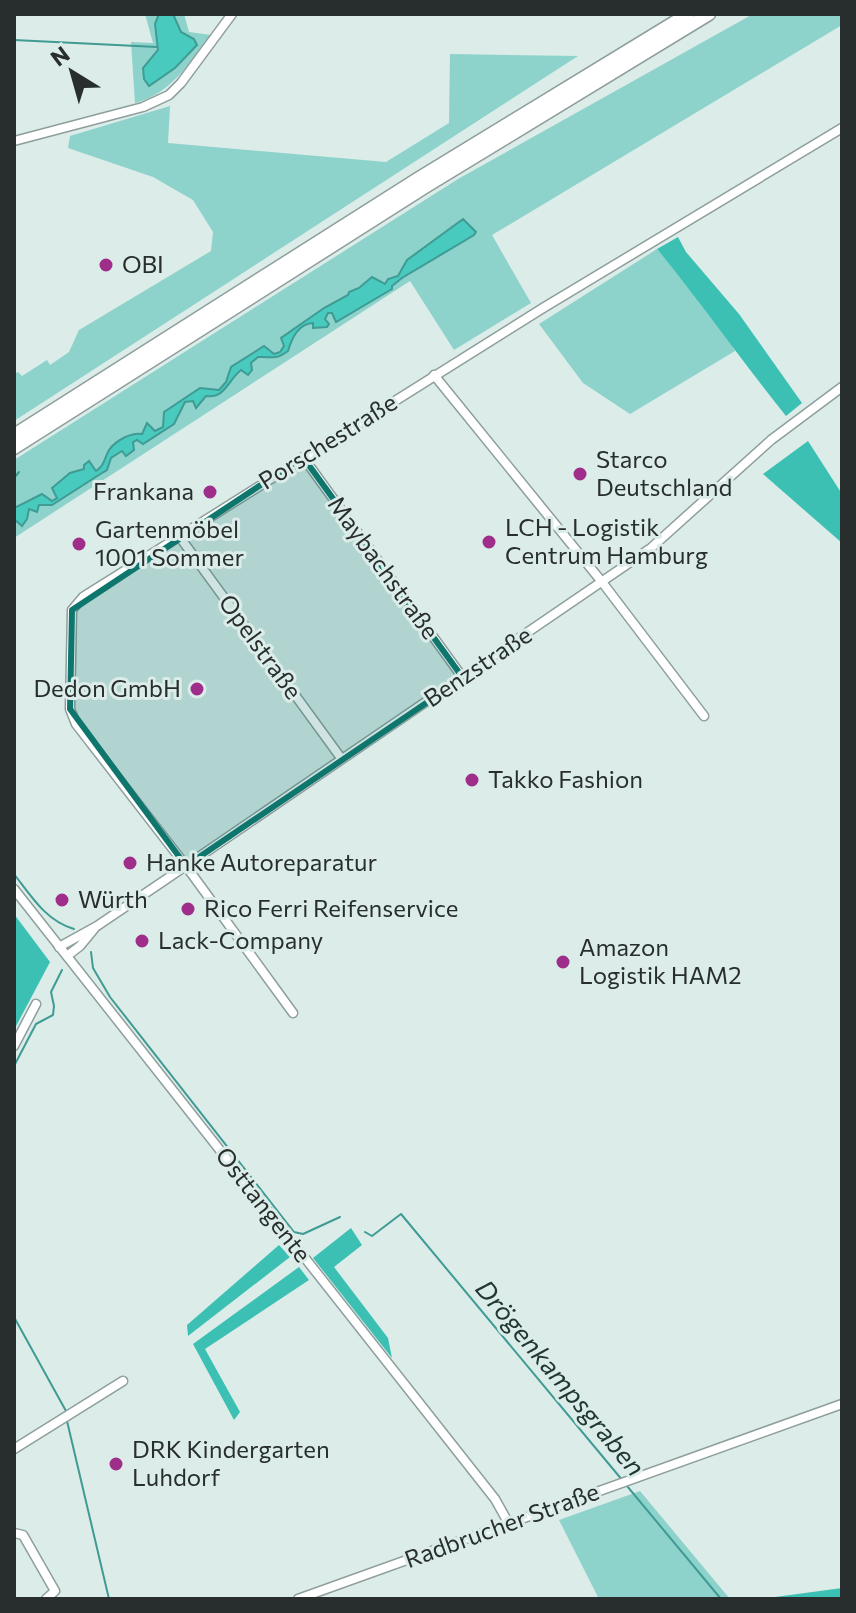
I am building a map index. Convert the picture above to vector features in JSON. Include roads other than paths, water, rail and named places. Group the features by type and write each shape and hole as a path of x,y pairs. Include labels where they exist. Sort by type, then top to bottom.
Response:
{"highway":[{"path":"14,434 392,194 688,14"},
{"path":"14,448 438,179 709,14"}],"street":[{"path":"14,141 143,107 169,95 232,14"},
{"name":"Porschestraße","path":"186,866 76,724 70,709 70,621 76,603 434,375 842,128"},
{"path":"434,375 602,582 704,716"},
{"name":"Benzstraße","path":"59,947 97,926 663,540 771,440 842,387"},
{"name":"Maybachstraße","path":"303,457 463,678"},
{"name":"Opelstraße","path":"179,536 341,758"},
{"path":"186,866 293,1013"},
{"name":"Osttangente","path":"14,889 495,1499 509,1524"},
{"name":"Benzstraße","path":"67,956 97,926"},
{"path":"14,1046 36,1004"},
{"path":"14,1449 123,1381"},
{"name":"Radbrucher Straße","path":"298,1599 842,1404"},
{"path":"14,1533 23,1535 55,1591 46,1599"}],"waterway":[{"path":"14,40 157,47"},
{"path":"14,478 19,472"},
{"path":"14,874 47,914 74,929"},
{"name":"Drögenkampsgraben","path":"91,952 93,968 110,997 294,1232 303,1234 340,1217"},
{"path":"14,1066 36,1024 53,1015 51,992 62,970"},
{"name":"Drögenkampsgraben","path":"365,1232 372,1236 401,1214 623,1481"},
{"path":"14,1317 66,1411"},
{"path":"67,1421 109,1599"},
{"name":"Drögenkampsgraben","path":"627,1486 721,1599"}],"place":[{"name":"OBI","path":"106,265"},
{"name":"Starco Deutschland","path":"580,474"},
{"name":"Frankana","path":"210,492"},
{"name":"LCH - Logistik Centrum Hamburg","path":"489,542"},
{"name":"Gartenmöbel 1001 Sommer","path":"79,544"},
{"name":"Dedon GmbH","path":"197,689"},
{"name":"Takko Fashion","path":"472,780"},
{"name":"Hanke Autoreparatur","path":"130,863"},
{"name":"Würth","path":"62,900"},
{"name":"Rico Ferri Reifenservice","path":"188,909"},
{"name":"Lack-Company","path":"142,941"},
{"name":"Amazon Logistik HAM2","path":"563,962"},
{"name":"DRK Kindergarten Luhdorf","path":"116,1464"}]}
